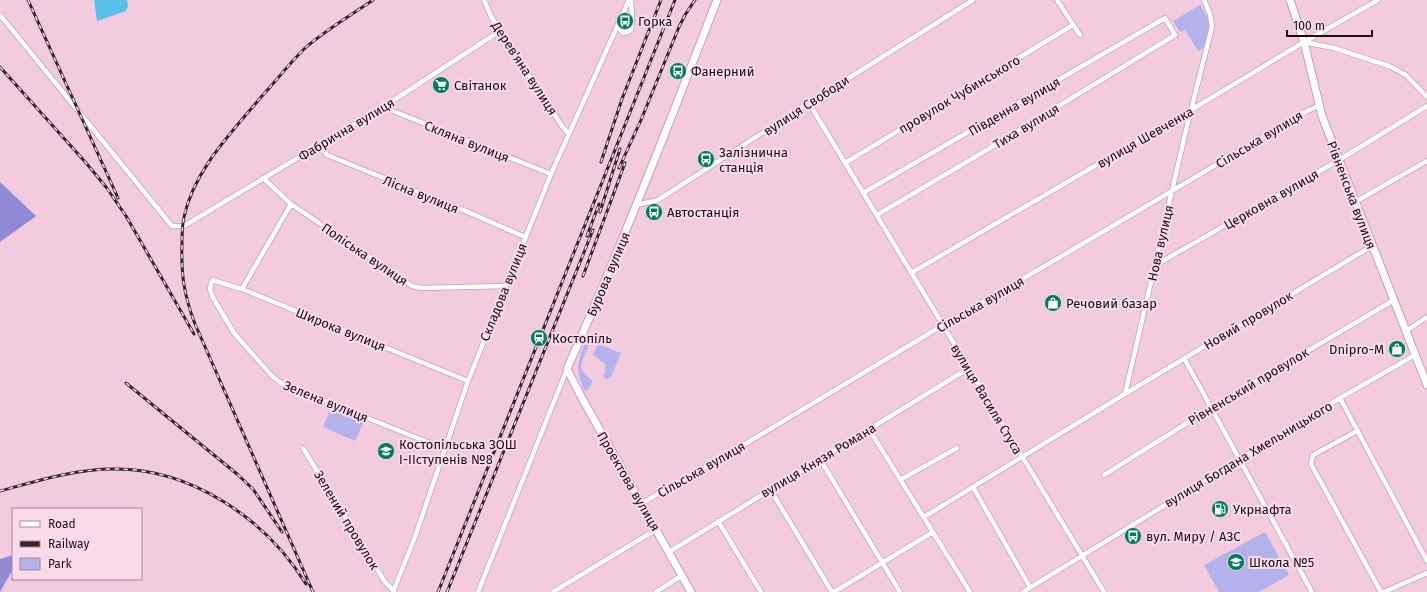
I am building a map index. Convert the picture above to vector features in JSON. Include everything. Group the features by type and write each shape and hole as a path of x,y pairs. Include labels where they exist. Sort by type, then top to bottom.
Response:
{"main road":[{"name":"Бурова вулиця","path":"567,369 637,205 717,0"},
{"name":"Рівненська вулиця","path":"1290,0 1304,42 1318,106 1427,386"},
{"name":"Проектова вулиця","path":"567,369 691,592"}],"street":[{"name":"Дерев'яна вулиця","path":"486,0 492,18 500,31 562,126 569,134"},
{"path":"621,18 619,25 620,31 628,32 631,30 632,17 630,0"},
{"name":"Складова вулиця","path":"394,592 415,537 468,381 525,238 551,174 630,0"},
{"name":"вулиця Свободи","path":"637,205 658,200 973,0"},
{"path":"1057,0 1080,35"},
{"name":"Нова вулиця","path":"1125,394 1154,266 1212,27 1210,14 1204,0"},
{"name":"вулиця Шевченка","path":"911,273 1378,0"},
{"name":"Фабрична вулиця","path":"0,15 79,110 172,226 183,226 189,223 383,107 500,31"},
{"name":"Тиха вулиця","path":"877,215 995,146 1176,35 1165,18"},
{"name":"Південна вулиця","path":"863,193 1165,18"},
{"name":"провулок Чубинського","path":"845,163 1073,25"},
{"path":"1304,42 1334,48 1389,66 1406,75 1427,97"},
{"name":"вулиця Василя Стуса","path":"809,103 1104,592"},
{"name":"Сільська вулиця","path":"642,503 737,449 943,325 1318,106"},
{"name":"Церковна вулиця","path":"1154,266 1339,160 1427,106"},
{"name":"Скляна вулиця","path":"383,107 551,174"},
{"name":"Лісна вулиця","path":"320,145 327,155 468,212 525,238"},
{"path":"1355,202 1427,161"},
{"name":"Поліська вулиця","path":"263,178 290,204 412,286 421,288 506,286"},
{"path":"242,289 290,204"},
{"name":"Новий провулок","path":"1125,394 1372,246"},
{"name":"Широка вулиця","path":"212,280 242,289 468,381"},
{"name":"Зелена вулиця","path":"212,280 210,289 212,296 234,333 272,376 282,384 445,449"},
{"name":"Рівненський провулок","path":"1104,475 1211,408 1394,300"},
{"path":"1406,331 1427,317"},
{"name":"вулиця Богдана Хмельницького","path":"1023,592 1239,459 1415,355"},
{"path":"1184,358 1312,592"},
{"name":"вулиця Князя Романа","path":"669,552 968,368"},
{"name":"Бурова вулиця","path":"478,592 567,369"},
{"path":"924,517 1125,394"},
{"path":"1340,398 1427,561"},
{"path":"869,429 970,592"},
{"path":"1357,431 1313,455 1311,464 1381,592"},
{"name":"Зелений провулок","path":"303,448 385,582 394,592"},
{"path":"900,480 957,448"},
{"path":"820,458 900,592"},
{"path":"974,487 1030,588"},
{"path":"770,489 833,592 933,532"},
{"path":"718,521 761,592"},
{"path":"553,592 656,529"},
{"path":"1384,592 1427,573"},
{"path":"656,592 682,576"}],"green space":[{"path":"1200,5 1209,20 1209,28 1205,47 1198,51 1185,30 1180,32 1173,21"},
{"path":"598,344 621,353 611,377 607,379 603,375 606,371 604,369 606,365 593,354"},
{"path":"584,345 588,345 588,347 582,362 582,369 584,373 593,381 588,390 585,391 578,373"},
{"path":"331,409 363,423 355,441 323,427"},
{"name":"Школа №5","path":"1265,532 1289,575 1259,592 1219,592 1204,565"}],"shaded area":[{"path":"94,0 127,0 128,6 126,11 97,21"},
{"path":"0,182 36,216 0,242"},
{"path":"12,555 12,571 0,592 0,559"}],"railway":[{"path":"28,0 118,198"},
{"path":"313,592 191,314 183,275 182,227 189,200 196,183 216,152 239,123 304,49 329,29 373,0"},
{"path":"601,162 622,99 661,0"},
{"path":"438,592 675,0"},
{"path":"619,168 641,120 679,27 695,0"},
{"path":"0,67 106,187 126,216 194,334"},
{"path":"600,212 620,149"},
{"path":"583,276 625,163"},
{"path":"587,236 599,204"},
{"path":"447,592 593,230"},
{"path":"126,383 237,474 253,489 282,532"},
{"path":"0,491 56,476 85,471 113,469 142,471 170,477 198,488 224,502 248,519 270,538 289,560 306,584"}],"place":[{"name":"Горка","path":"625,21"},
{"name":"Фанерний","path":"678,71"},
{"name":"Світанок","path":"441,85"},
{"name":"Залізнична станція","path":"706,159"},
{"name":"Автостанція","path":"654,212"},
{"name":"Речовий базар","path":"1053,303"},
{"name":"Костопіль","path":"539,338"},
{"name":"Dnipro-M","path":"1397,349"},
{"name":"Костопільська ЗОШ І-ІІступенів №8","path":"386,451"},
{"name":"Укрнафта","path":"1220,509"},
{"name":"вул. Миру / АЗС","path":"1133,536"},
{"name":"Школа №5","path":"1236,562"}]}
